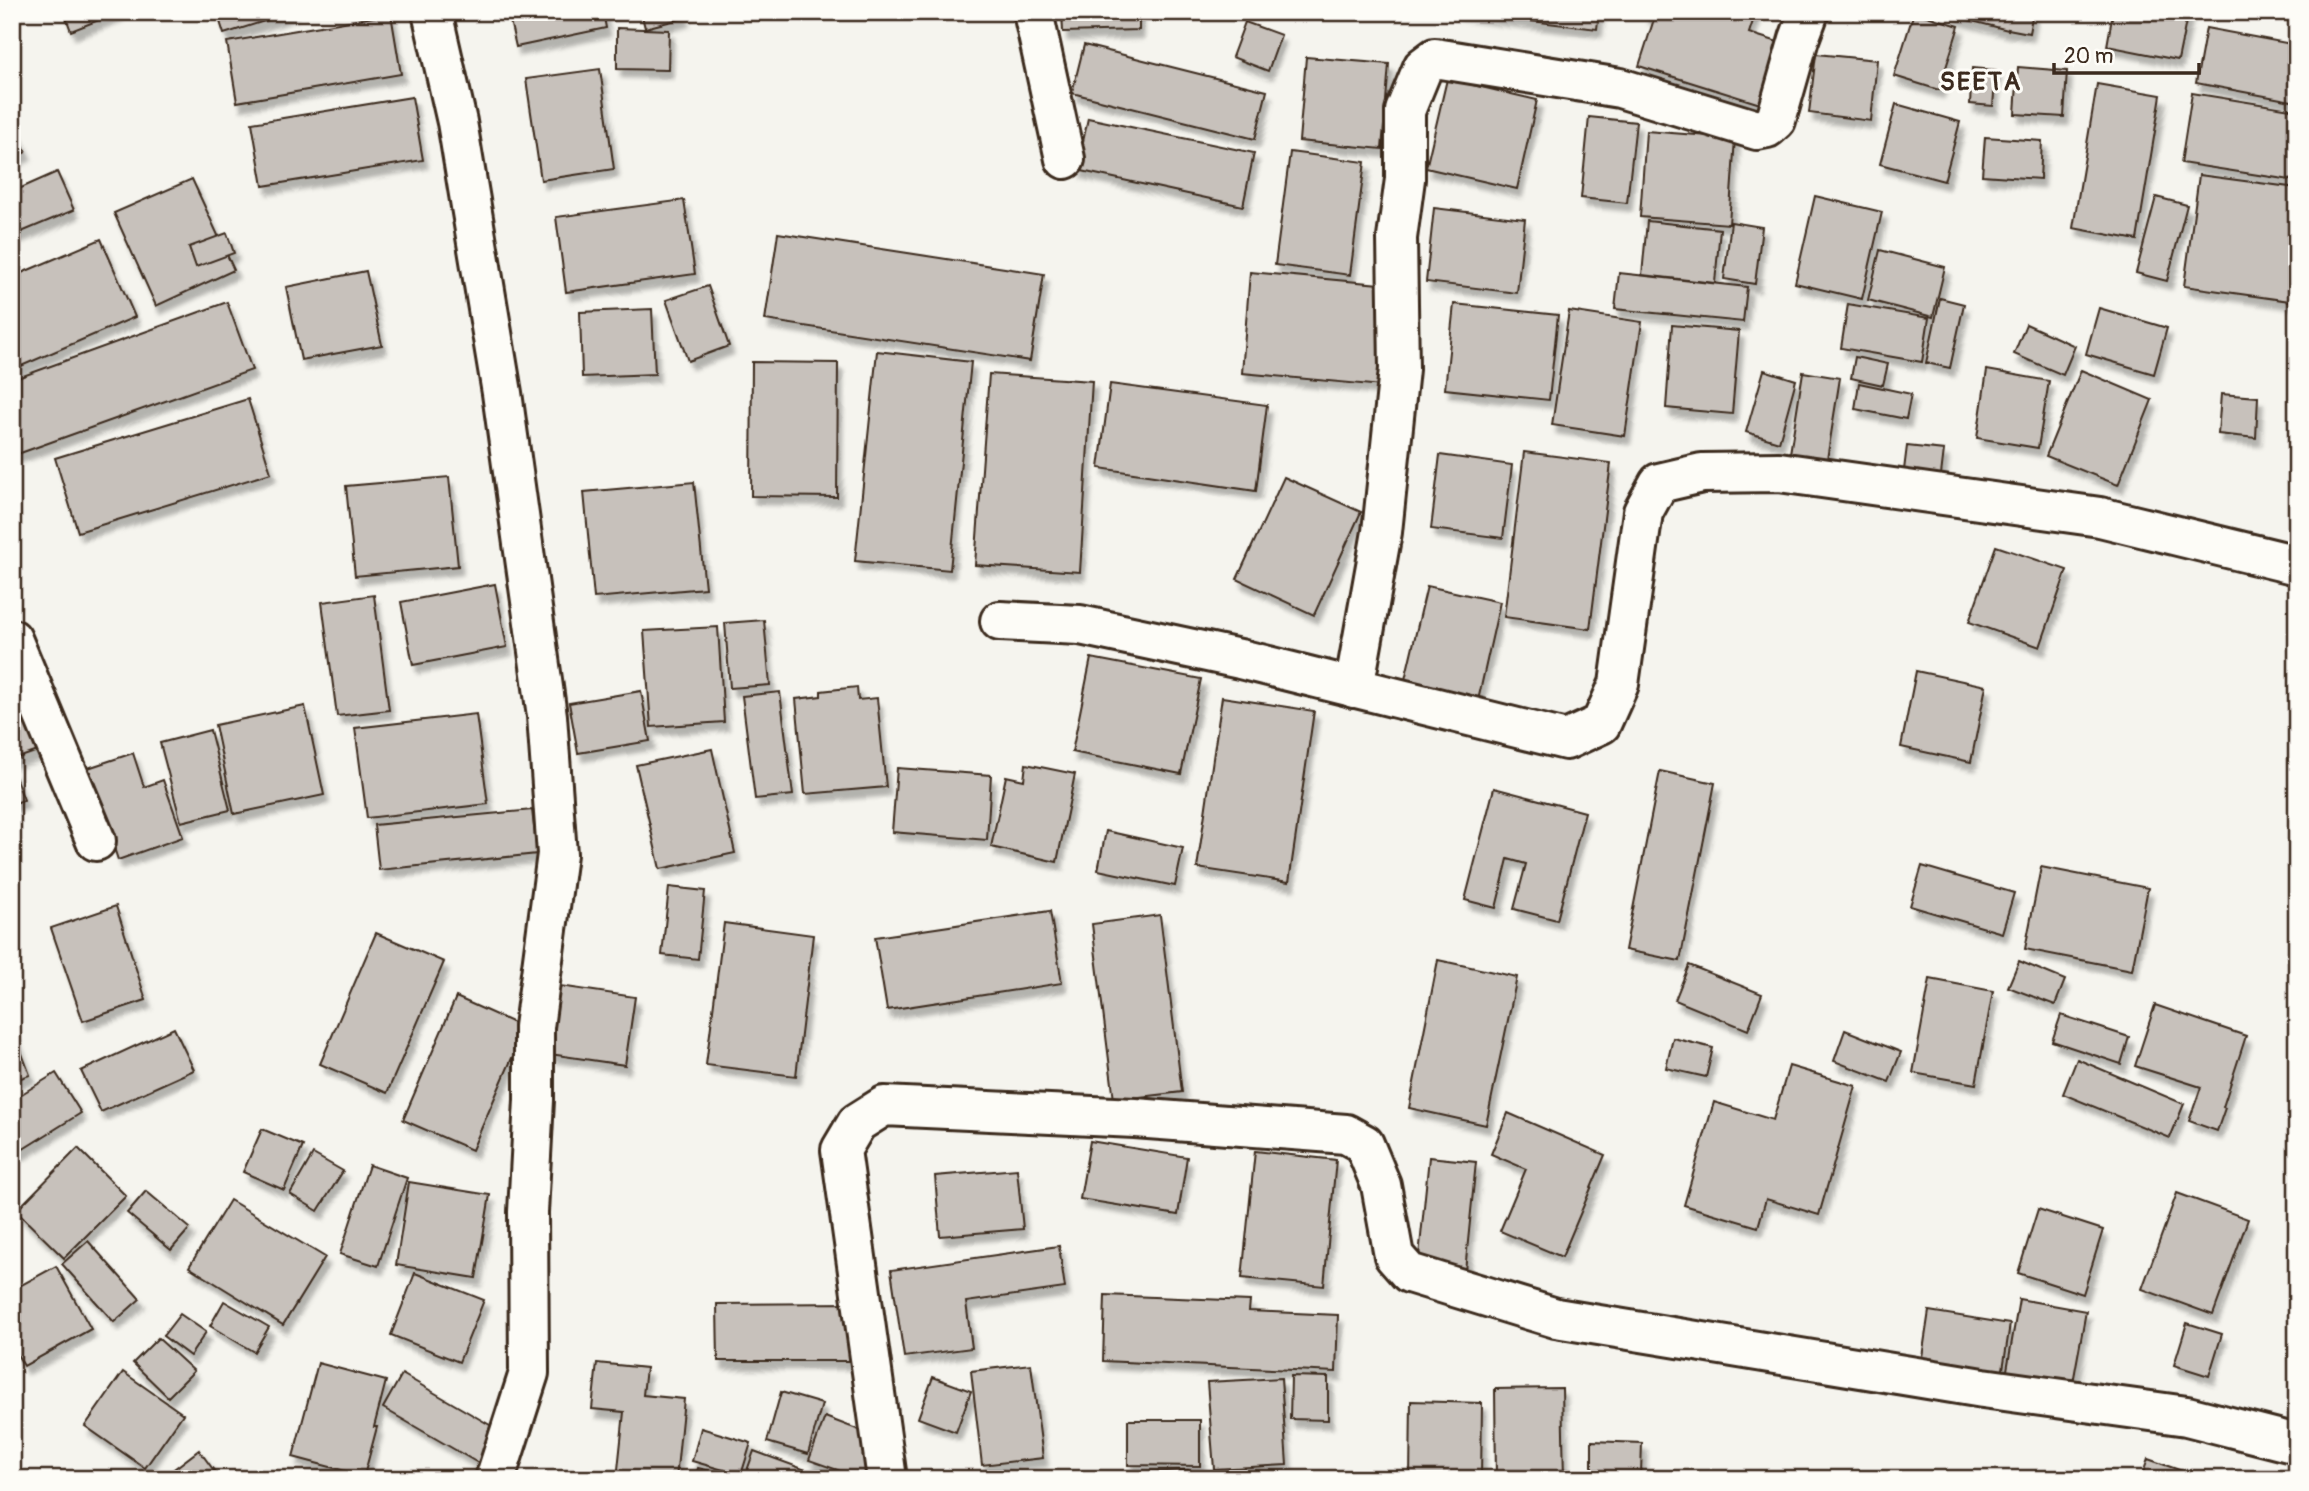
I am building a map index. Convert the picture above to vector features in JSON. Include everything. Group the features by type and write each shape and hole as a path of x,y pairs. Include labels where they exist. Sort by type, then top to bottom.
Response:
{"street":[{"path":"432,12 457,122 502,393 547,716 557,853 534,1027 534,1100 528,1212 529,1373 495,1479"},
{"path":"1033,12 1065,159"},
{"path":"1354,688 1382,533 1399,369 1397,239 1405,178 1405,111 1423,67 1435,58 1620,88 1757,130 1767,128 1776,120 1809,12"},
{"path":"1000,621 1080,625 1240,659 1566,740 1601,724 1619,684 1643,512 1660,483 1702,473 1779,472 2100,517 2297,565"},
{"path":"12,639 96,841"},
{"path":"887,1479 841,1150 857,1123 884,1106 1135,1118 1346,1134 1364,1144 1381,1185 1394,1256 1409,1273 1556,1318 1983,1388 2187,1416 2297,1444"}],"building":[{"path":"64,12 119,12 71,31"},
{"path":"217,12 293,12 224,34"},
{"path":"508,12 603,12 606,28 516,47"},
{"path":"641,12 683,12 684,18 645,28"},
{"path":"1062,12 1139,12 1139,30 1063,32"},
{"path":"1455,12 1599,12 1597,29"},
{"path":"1645,12 1756,12 1749,33 1791,46 1773,108 1639,66 1654,19 1644,15"},
{"path":"1914,12 1959,26 1939,90 1894,76"},
{"path":"1953,12 2033,12 2029,33 1952,16"},
{"path":"2113,12 2188,12 2178,60 2107,46"},
{"path":"391,14 401,74 237,102 227,42"},
{"path":"1245,22 1281,35 1268,71 1232,57"},
{"path":"617,28 669,30 668,70 617,69"},
{"path":"2206,28 2297,45 2297,102 2196,83"},
{"path":"1084,45 1267,91 1255,139 1072,93"},
{"path":"1816,54 1877,60 1871,121 1809,113"},
{"path":"1306,57 1389,64 1382,149 1299,141"},
{"path":"2018,67 2067,71 2064,117 2015,114"},
{"path":"1972,68 1996,70 1993,106 1970,104"},
{"path":"600,69 614,169 541,180 526,79"},
{"path":"1447,79 1537,100 1517,189 1426,168"},
{"path":"2097,84 2161,95 2137,240 2073,228"},
{"path":"2192,93 2297,110 2297,181 2181,163"},
{"path":"412,97 423,160 263,186 252,123"},
{"path":"1896,104 1960,122 1944,181 1880,164"},
{"path":"1589,117 1636,122 1627,203 1581,198"},
{"path":"1088,118 1254,153 1243,206 1077,170"},
{"path":"12,122 26,152 12,159"},
{"path":"1646,131 1735,138 1729,224 1640,217"},
{"path":"1985,137 2042,141 2040,179 1982,175"},
{"path":"1290,152 1365,162 1350,275 1275,265"},
{"path":"57,172 74,210 12,236 12,192"},
{"path":"2199,175 2297,188 2297,302 2184,286"},
{"path":"192,179 234,270 156,306 114,213"},
{"path":"1815,196 1882,212 1862,299 1795,283"},
{"path":"2156,197 2187,205 2167,281 2136,273"},
{"path":"684,200 695,274 566,292 556,217"},
{"path":"1434,208 1525,219 1517,293 1426,282"},
{"path":"1647,221 1720,229 1715,283 1642,275"},
{"path":"1731,222 1762,227 1755,284 1724,279"},
{"path":"227,233 234,253 196,267 189,247"},
{"path":"778,233 1044,274 1030,361 765,320"},
{"path":"101,239 135,317 12,370 12,277"},
{"path":"1880,250 1945,267 1933,317 1868,300"},
{"path":"366,271 382,345 301,360 286,287"},
{"path":"1250,272 1390,285 1382,386 1242,373"},
{"path":"1619,273 1747,287 1743,322 1615,309"},
{"path":"708,286 729,346 688,361 666,300"},
{"path":"1940,298 1964,304 1950,368 1926,363"},
{"path":"227,302 252,370 12,456 12,380"},
{"path":"1454,304 1558,315 1549,400 1445,389"},
{"path":"1848,304 1929,318 1922,362 1841,348"},
{"path":"2099,308 2167,328 2154,374 2086,354"},
{"path":"652,309 655,374 582,377 580,312"},
{"path":"1569,311 1642,322 1625,436 1552,425"},
{"path":"2026,324 2075,346 2063,375 2014,354"},
{"path":"1672,325 1739,331 1732,414 1666,408"},
{"path":"877,351 971,362 950,570 855,561"},
{"path":"1855,357 1888,364 1883,385 1851,378"},
{"path":"752,362 838,363 837,497 751,496"},
{"path":"1764,370 1796,380 1779,442 1746,432"},
{"path":"1987,370 2049,381 2038,448 1977,438"},
{"path":"2081,370 2152,400 2118,485 2046,456"},
{"path":"1803,372 1840,378 1825,472 1788,466"},
{"path":"989,374 1092,381 1080,572 975,565"},
{"path":"1859,383 1911,394 1906,419 1855,409"},
{"path":"1110,384 1267,405 1256,491 1099,468"},
{"path":"2221,394 2258,397 2256,438 2218,434"},
{"path":"248,399 271,473 78,532 55,458"},
{"path":"1907,446 1944,450 1939,491 1902,486"},
{"path":"1524,452 1611,463 1590,629 1504,617"},
{"path":"1440,455 1512,465 1503,538 1431,529"},
{"path":"449,477 458,566 355,576 346,486"},
{"path":"1284,477 1361,512 1314,615 1237,579"},
{"path":"694,482 705,588 594,598 584,492"},
{"path":"1996,546 2067,570 2040,647 1969,622"},
{"path":"495,584 507,647 413,665 401,602"},
{"path":"1427,586 1500,602 1477,705 1403,688"},
{"path":"374,595 389,710 337,716 322,602"},
{"path":"764,620 770,685 730,688 725,623"},
{"path":"718,627 724,722 651,727 644,631"},
{"path":"1091,658 1201,679 1181,774 1072,752"},
{"path":"1916,671 1986,686 1971,762 1901,747"},
{"path":"12,675 44,749 12,760"},
{"path":"857,687 858,700 877,698 886,787 805,794 796,699 821,696 821,691"},
{"path":"641,691 650,741 578,753 569,703"},
{"path":"780,692 793,795 755,799 742,696"},
{"path":"1222,697 1314,711 1289,882 1197,868"},
{"path":"305,706 324,795 234,814 215,725"},
{"path":"476,714 488,804 367,818 355,728"},
{"path":"210,730 230,810 181,822 160,743"},
{"path":"712,749 735,853 660,869 636,765"},
{"path":"133,753 144,787 163,780 183,837 118,860 88,768"},
{"path":"1026,764 1075,774 1057,862 991,847 1006,776 1024,780"},
{"path":"897,768 991,775 987,840 892,832"},
{"path":"12,769 24,800 12,804"},
{"path":"1660,771 1715,783 1680,961 1625,950"},
{"path":"1494,788 1585,812 1557,920 1514,909 1526,864 1508,859 1496,908 1465,900"},
{"path":"532,810 537,854 379,870 374,825"},
{"path":"1106,831 1183,848 1175,886 1098,870"},
{"path":"1922,866 2014,893 2002,933 1910,906"},
{"path":"2041,867 2148,888 2132,970 2025,949"},
{"path":"669,887 705,891 698,959 662,955"},
{"path":"116,906 146,1000 83,1021 51,928"},
{"path":"1050,911 1062,983 887,1010 875,937"},
{"path":"1160,915 1182,1092 1114,1100 1092,924"},
{"path":"724,923 813,935 796,1076 706,1065"},
{"path":"376,933 444,962 387,1093 320,1064"},
{"path":"1438,960 1517,977 1486,1125 1409,1108"},
{"path":"2019,961 2065,980 2055,1005 2008,987"},
{"path":"1689,965 1762,994 1748,1030 1675,1000"},
{"path":"1930,979 1993,991 1976,1084 1913,1073"},
{"path":"553,985 635,997 625,1065 543,1053"},
{"path":"456,997 525,1028 472,1150 403,1120"},
{"path":"2155,1005 2246,1036 2217,1131 2189,1121 2201,1087 2135,1066"},
{"path":"2061,1015 2129,1037 2121,1064 2052,1041"},
{"path":"12,1027 30,1075 12,1081"},
{"path":"174,1028 194,1070 101,1112 81,1071"},
{"path":"1845,1030 1901,1052 1889,1082 1834,1061"},
{"path":"1673,1038 1713,1048 1706,1077 1666,1068"},
{"path":"2077,1059 2184,1104 2170,1138 2063,1094"},
{"path":"1789,1066 1856,1086 1819,1215 1766,1199 1758,1227 1684,1205 1714,1102 1773,1120"},
{"path":"56,1073 81,1113 12,1156 12,1100"},
{"path":"1508,1113 1605,1155 1562,1257 1500,1231 1526,1169 1491,1154"},
{"path":"262,1129 303,1146 284,1190 243,1172"},
{"path":"1090,1141 1187,1157 1178,1215 1080,1199"},
{"path":"78,1148 126,1196 64,1258 16,1211"},
{"path":"1255,1151 1336,1160 1324,1286 1242,1278"},
{"path":"313,1154 343,1171 318,1211 290,1194"},
{"path":"1429,1157 1476,1162 1465,1271 1418,1266"},
{"path":"369,1165 407,1178 378,1266 340,1254"},
{"path":"1017,1169 1023,1229 940,1236 935,1176"},
{"path":"409,1182 490,1195 476,1278 396,1265"},
{"path":"146,1191 190,1228 171,1250 127,1213"},
{"path":"2177,1193 2248,1219 2213,1315 2142,1289"},
{"path":"230,1200 325,1257 283,1325 189,1267"},
{"path":"2038,1209 2103,1230 2083,1294 2018,1273"},
{"path":"88,1241 140,1299 114,1322 62,1264"},
{"path":"1059,1246 1065,1288 966,1302 972,1348 904,1357 891,1270"},
{"path":"56,1266 91,1329 24,1366 12,1346 12,1290"},
{"path":"415,1273 484,1300 459,1362 391,1335"},
{"path":"1105,1295 1250,1301 1249,1311 1338,1315 1336,1372 1103,1361"},
{"path":"2019,1299 2086,1311 2071,1394 2005,1382"},
{"path":"224,1301 269,1327 254,1352 210,1326"},
{"path":"856,1303 856,1361 718,1361 717,1304"},
{"path":"1929,1311 2010,1324 2000,1389 1919,1377"},
{"path":"180,1314 206,1332 190,1356 163,1336"},
{"path":"2187,1323 2222,1334 2209,1376 2174,1365"},
{"path":"158,1338 194,1371 168,1397 133,1363"},
{"path":"318,1363 386,1381 364,1476 293,1457"},
{"path":"597,1363 646,1368 643,1395 684,1399 676,1479 617,1479 624,1412 592,1409"},
{"path":"1031,1364 1043,1458 982,1465 971,1371"},
{"path":"123,1372 183,1414 145,1468 85,1426"},
{"path":"402,1374 502,1432 483,1466 383,1408"},
{"path":"1291,1376 1328,1377 1328,1420 1290,1419"},
{"path":"933,1377 971,1391 956,1432 918,1418"},
{"path":"1281,1378 1287,1465 1214,1469 1207,1382"},
{"path":"1562,1388 1564,1479 1496,1479 1495,1389"},
{"path":"781,1392 822,1404 808,1454 767,1442"},
{"path":"1411,1401 1482,1403 1481,1479 1410,1479"},
{"path":"825,1417 878,1437 863,1479 809,1460"},
{"path":"1128,1420 1200,1420 1200,1466 1128,1465"},
{"path":"701,1428 751,1443 741,1475 692,1461"},
{"path":"1592,1441 1642,1443 1641,1474 1690,1475 1690,1479 1592,1479"},
{"path":"199,1450 220,1479 175,1479 170,1472"},
{"path":"754,1451 806,1470 803,1479 744,1479"},
{"path":"2148,1459 2205,1479 2141,1479"},
{"path":"698,1468 731,1476 730,1479 695,1479"},
{"path":"1188,1470 1188,1479 1123,1479 1123,1473"}],"district":[{"name":"SEETA","path":"1981,82"}]}
